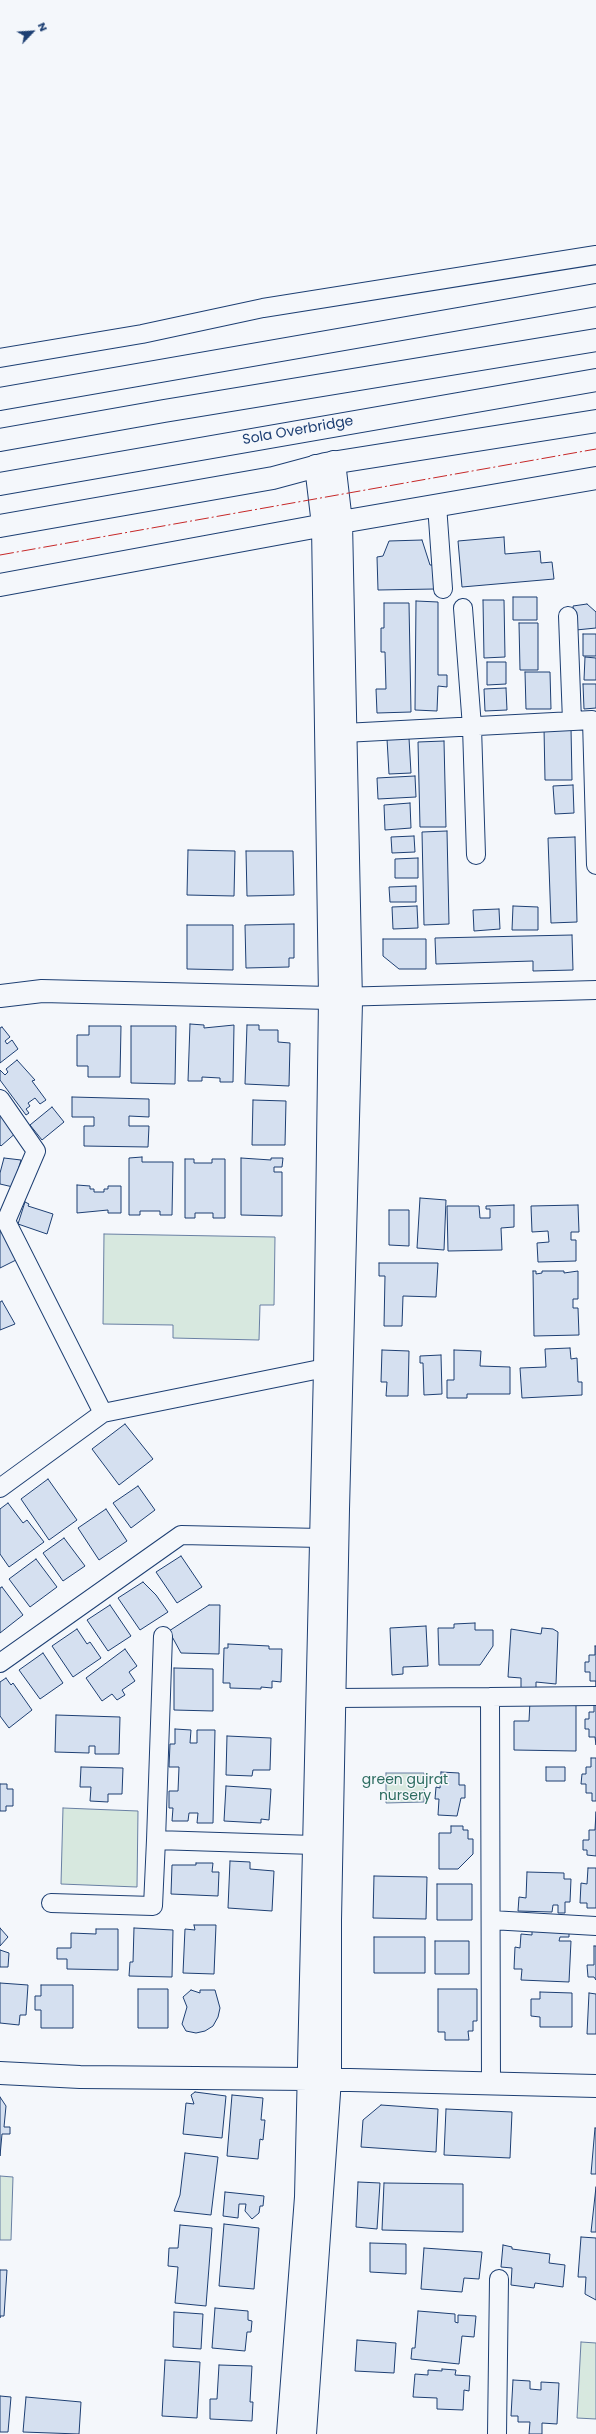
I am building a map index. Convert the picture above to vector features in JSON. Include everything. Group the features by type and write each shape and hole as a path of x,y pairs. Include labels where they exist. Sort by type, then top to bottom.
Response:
{"main road":[{"path":"0,399 596,295"},
{"path":"0,440 156,412 596,340"},
{"name":"Sola Overbridge","path":"0,484 596,380"},
{"path":"0,526 273,478 325,464 596,421"},
{"path":"305,2434 335,1698 340,997 344,733 332,523 325,464"},
{"path":"0,585 332,523 596,478"},
{"path":"288,2434 306,2197 319,2079 314,1845 325,1368 340,997 332,523"},
{"path":"0,996 42,991 340,997"},
{"path":"0,2073 80,2077 319,2079 596,2086"}],"street":[{"path":"0,358 142,334 263,308 596,255"},
{"path":"437,505 443,589"},
{"path":"463,608 472,726 476,855"},
{"path":"568,616 572,721"},
{"path":"344,733 592,720 596,865"},
{"path":"340,997 596,990"},
{"path":"0,1099 36,1151 3,1220 103,1413"},
{"path":"0,1488 103,1413 325,1368"},
{"path":"0,1663 181,1535 321,1538"},
{"path":"51,1903 153,1906 163,1636"},
{"path":"335,1698 596,1696"},
{"path":"490,1697 491,2083"},
{"path":"156,1840 314,1845"},
{"path":"491,1920 596,1926"},
{"path":"497,2434 499,2279"}],"green space":[{"path":"104,1234 275,1237 274,1305 260,1305 259,1340 173,1338 173,1325 103,1324"},
{"name":"green gujrat nursery","path":"386,1773 424,1773 424,1802 386,1803"},
{"path":"63,1808 138,1811 137,1887 61,1884"},
{"path":"0,2176 13,2177 11,2240 0,2240"},
{"path":"581,2342 596,2343 596,2419 577,2418"}],"building":[{"path":"504,537 505,554 540,551 541,563 552,562 554,579 462,587 458,541"},
{"path":"422,540 430,565 434,565 435,589 378,590 377,557 383,556 389,541"},
{"path":"513,597 537,597 537,620 513,620"},
{"path":"483,600 504,600 505,657 484,658"},
{"path":"416,601 438,602 438,675 447,675 447,687 438,686 437,711 415,710"},
{"path":"384,603 409,603 411,712 377,713 376,689 386,689 385,652 381,652 381,628 384,628"},
{"path":"587,604 596,612 596,628 576,630 573,606"},
{"path":"519,623 538,623 538,670 520,670"},
{"path":"583,634 596,634 596,656 583,656"},
{"path":"585,657 596,658 596,680 584,680"},
{"path":"487,662 506,662 506,684 487,685"},
{"path":"525,672 550,672 551,709 526,709"},
{"path":"583,684 596,684 596,708 584,709"},
{"path":"506,688 507,710 485,711 484,689"},
{"path":"544,728 571,728 572,780 545,780"},
{"path":"409,738 411,773 389,774 387,739"},
{"path":"444,741 446,827 420,827 418,742"},
{"path":"415,776 416,797 378,799 377,778"},
{"path":"573,785 574,813 555,814 553,786"},
{"path":"410,803 411,828 385,830 384,805"},
{"path":"447,831 449,924 424,925 422,832"},
{"path":"414,836 415,852 392,853 391,837"},
{"path":"575,837 577,922 551,923 548,838"},
{"path":"188,850 235,851 234,896 187,895"},
{"path":"246,851 293,851 294,895 247,896"},
{"path":"418,858 418,878 395,878 395,859"},
{"path":"416,886 416,902 390,902 389,887"},
{"path":"417,906 418,928 393,929 392,907"},
{"path":"513,906 538,907 538,930 512,930"},
{"path":"499,909 500,929 474,931 473,910"},
{"path":"294,924 294,958 289,958 289,967 246,968 245,925"},
{"path":"187,925 233,925 233,970 187,969"},
{"path":"572,935 573,970 533,971 533,961 436,964 435,938"},
{"path":"383,939 426,939 426,969 399,969 383,956"},
{"path":"190,1024 204,1025 204,1028 234,1025 233,1082 220,1082 220,1078 202,1077 202,1081 188,1081"},
{"path":"247,1025 259,1025 259,1030 278,1030 278,1042 290,1043 289,1086 245,1084"},
{"path":"89,1026 121,1026 120,1077 88,1077 88,1066 77,1066 77,1035 89,1035"},
{"path":"131,1026 176,1026 175,1084 131,1083"},
{"path":"2,1027 10,1037 5,1041 7,1044 12,1040 18,1049 0,1063 0,1028"},
{"path":"17,1060 35,1080 32,1081 46,1100 40,1104 35,1098 28,1103 30,1106 26,1109 29,1113 26,1115 0,1080 0,1070 5,1075 8,1072 6,1069"},
{"path":"72,1097 149,1099 149,1117 129,1116 129,1126 149,1126 148,1147 84,1146 84,1126 94,1126 94,1117 72,1117"},
{"path":"253,1100 286,1101 285,1145 252,1145"},
{"path":"52,1107 64,1122 42,1140 30,1125"},
{"path":"0,1110 18,1131 1,1146 0,1145"},
{"path":"142,1157 142,1162 173,1162 172,1215 160,1215 160,1211 140,1211 140,1215 129,1215 129,1158"},
{"path":"4,1158 21,1160 13,1187 0,1184 0,1173"},
{"path":"241,1158 271,1160 271,1158 283,1158 282,1167 274,1167 274,1172 282,1172 282,1216 241,1215"},
{"path":"185,1159 194,1159 194,1163 212,1163 212,1159 225,1159 225,1218 213,1218 213,1213 195,1213 195,1218 185,1218"},
{"path":"77,1185 90,1186 90,1189 94,1189 94,1192 104,1192 104,1189 108,1189 108,1186 121,1186 121,1213 108,1213 108,1210 77,1213"},
{"path":"420,1198 446,1200 444,1250 417,1248"},
{"path":"25,1202 29,1204 28,1206 53,1214 47,1234 18,1224"},
{"path":"514,1205 514,1227 501,1228 502,1250 448,1251 447,1206 479,1206 480,1218 490,1218 490,1209 486,1209 486,1206"},
{"path":"578,1205 579,1232 571,1232 571,1240 576,1240 576,1261 538,1262 537,1243 549,1242 548,1231 532,1232 531,1206"},
{"path":"389,1210 409,1210 409,1246 389,1245"},
{"path":"5,1230 20,1258 0,1268 0,1232"},
{"path":"379,1263 438,1263 436,1297 403,1296 402,1326 384,1326 385,1276 379,1276"},
{"path":"533,1271 536,1271 536,1274 542,1273 542,1271 564,1271 564,1273 578,1271 578,1299 573,1299 573,1308 578,1308 579,1335 534,1336"},
{"path":"2,1301 15,1324 0,1330 0,1302"},
{"path":"570,1348 571,1359 577,1358 578,1382 582,1382 582,1395 522,1398 520,1368 546,1367 545,1349"},
{"path":"382,1350 409,1351 408,1396 386,1396 387,1382 381,1382"},
{"path":"454,1350 481,1351 480,1366 510,1367 510,1394 467,1394 467,1398 447,1398 447,1380 454,1380"},
{"path":"441,1355 442,1394 424,1395 423,1363 420,1363 420,1356"},
{"path":"125,1424 153,1459 119,1485 92,1449"},
{"path":"48,1479 77,1520 49,1540 21,1499"},
{"path":"138,1486 155,1510 131,1528 113,1503"},
{"path":"8,1503 23,1523 27,1520 44,1542 9,1567 0,1554 0,1509"},
{"path":"106,1509 127,1541 99,1560 78,1528"},
{"path":"64,1538 85,1566 63,1581 43,1553"},
{"path":"181,1556 202,1587 177,1603 156,1572"},
{"path":"36,1559 57,1587 30,1607 9,1579"},
{"path":"143,1582 156,1595 168,1612 140,1630 118,1598"},
{"path":"2,1587 23,1615 0,1633 0,1588"},
{"path":"110,1605 131,1636 108,1651 87,1620"},
{"path":"209,1605 220,1605 219,1654 181,1653 169,1631"},
{"path":"475,1623 475,1630 493,1630 493,1646 480,1665 439,1665 438,1628 454,1628 454,1624"},
{"path":"426,1626 428,1666 403,1667 403,1674 392,1675 390,1628"},
{"path":"542,1628 553,1629 558,1632 556,1684 536,1682 536,1694 521,1693 521,1678 508,1677 511,1629 541,1634"},
{"path":"77,1629 87,1644 90,1642 101,1658 73,1677 52,1646"},
{"path":"228,1644 269,1646 269,1649 282,1649 281,1682 272,1681 272,1688 261,1687 261,1689 230,1688 230,1683 223,1683 224,1648 228,1648"},
{"path":"595,1646 596,1681 590,1681 590,1672 585,1672 585,1662 589,1662 589,1655 595,1655"},
{"path":"125,1649 137,1666 129,1672 135,1681 122,1690 125,1695 117,1700 112,1694 102,1701 86,1678"},
{"path":"43,1653 63,1683 40,1699 19,1670"},
{"path":"174,1668 213,1669 213,1711 174,1710"},
{"path":"6,1678 11,1685 13,1683 32,1710 9,1728 0,1716 0,1682"},
{"path":"530,1701 576,1702 576,1751 514,1750 514,1721 529,1721"},
{"path":"594,1702 596,1702 596,1745 595,1737 589,1737 589,1729 585,1729 585,1719 589,1719 589,1712 594,1712"},
{"path":"56,1715 120,1717 119,1754 95,1754 95,1746 89,1746 89,1753 55,1752"},
{"path":"175,1729 191,1730 190,1743 197,1743 197,1730 215,1730 213,1823 197,1823 198,1813 189,1813 188,1821 172,1821 173,1808 169,1808 169,1791 178,1791 179,1767 169,1767 170,1744 175,1744"},
{"path":"227,1736 271,1738 270,1770 253,1770 252,1776 226,1775"},
{"path":"591,1758 596,1758 596,1801 592,1801 592,1793 586,1793 586,1784 581,1784 582,1774 586,1774 586,1767 591,1767"},
{"path":"81,1767 123,1768 122,1794 108,1794 108,1802 90,1801 91,1787 80,1787"},
{"path":"546,1767 565,1767 565,1781 546,1781"},
{"path":"441,1772 459,1773 459,1785 465,1785 465,1798 461,1798 457,1816 438,1815 439,1799 435,1799 436,1787 440,1788"},
{"path":"0,1784 7,1784 7,1789 13,1789 13,1806 6,1806 6,1811 0,1811"},
{"path":"226,1786 271,1789 269,1820 261,1819 261,1823 224,1821"},
{"path":"596,1812 596,1856 587,1855 587,1850 583,1850 583,1840 589,1840 589,1830 595,1830"},
{"path":"451,1826 463,1826 463,1830 468,1830 468,1839 473,1839 473,1854 458,1869 439,1869 439,1833 451,1833"},
{"path":"230,1861 250,1862 250,1869 274,1871 272,1911 228,1908"},
{"path":"196,1863 213,1863 212,1872 219,1872 218,1896 171,1894 172,1865 196,1865"},
{"path":"588,1868 596,1868 596,1908 587,1908 587,1903 580,1903 581,1883 587,1884"},
{"path":"527,1872 564,1873 564,1879 571,1879 570,1902 565,1902 565,1913 558,1913 558,1905 553,1905 552,1912 518,1911 519,1897 526,1898"},
{"path":"374,1876 427,1877 426,1919 373,1918"},
{"path":"437,1884 472,1884 472,1920 437,1920"},
{"path":"194,1925 216,1925 214,1974 183,1973 185,1929 195,1930"},
{"path":"0,1928 8,1937 0,1946"},
{"path":"134,1928 173,1930 172,1977 129,1976 130,1962 133,1962"},
{"path":"96,1929 118,1929 118,1970 67,1969 67,1959 57,1959 57,1948 71,1948 71,1933 96,1934"},
{"path":"532,1931 569,1933 569,1937 560,1937 559,1941 571,1941 569,1982 521,1980 522,1969 514,1969 515,1947 520,1948 521,1934 532,1935"},
{"path":"374,1937 425,1937 425,1973 374,1973"},
{"path":"435,1941 469,1941 469,1974 435,1974"},
{"path":"594,1946 596,1946 596,1980 594,1977 588,1977 587,1965 594,1965"},
{"path":"0,1950 9,1953 8,1967 0,1967"},
{"path":"0,1983 28,1985 26,2015 20,2015 19,2025 0,2023"},
{"path":"41,1985 73,1985 73,2028 41,2028 41,2010 35,2010 35,1996 41,1996"},
{"path":"138,1989 168,1989 168,2028 138,2028"},
{"path":"438,1989 477,1989 477,2021 473,2021 473,2031 468,2031 469,2040 445,2040 445,2032 438,2032"},
{"path":"191,1990 200,1993 200,1990 215,1990 220,2008 218,2017 213,2026 205,2031 196,2033 186,2031 182,2024 187,2007 183,1997"},
{"path":"540,1992 572,1993 572,2027 540,2027 540,2017 531,2016 531,1999 540,1999"},
{"path":"589,1993 596,1994 596,2034 587,2034"},
{"path":"195,2092 226,2096 222,2138 183,2134 186,2103 194,2104 191,2095"},
{"path":"232,2095 263,2098 261,2120 265,2120 263,2140 260,2139 258,2159 227,2156"},
{"path":"0,2097 6,2106 4,2127 10,2127 10,2134 2,2134 0,2156"},
{"path":"381,2105 438,2109 436,2152 361,2147 363,2120"},
{"path":"446,2109 512,2112 510,2158 444,2155"},
{"path":"595,2128 596,2174 591,2174"},
{"path":"185,2153 218,2157 211,2215 174,2211 180,2195"},
{"path":"358,2182 380,2183 377,2229 356,2227"},
{"path":"384,2183 463,2184 463,2232 382,2230"},
{"path":"596,2187 596,2232 591,2232"},
{"path":"225,2192 264,2196 263,2206 260,2206 259,2213 252,2219 245,2211 246,2204 239,2204 238,2218 223,2216"},
{"path":"224,2224 259,2228 254,2289 219,2286"},
{"path":"180,2225 212,2228 206,2306 175,2303 178,2267 168,2266 169,2248 178,2248"},
{"path":"581,2237 596,2238 596,2300 585,2294 586,2277 578,2277"},
{"path":"370,2243 406,2244 406,2274 370,2272"},
{"path":"503,2245 512,2247 512,2249 550,2254 549,2263 565,2265 563,2287 535,2283 534,2288 511,2285 512,2268 501,2267"},
{"path":"424,2248 482,2252 479,2279 464,2278 462,2292 421,2289"},
{"path":"0,2270 7,2270 4,2316 0,2316"},
{"path":"215,2308 248,2311 248,2320 252,2321 251,2332 247,2332 245,2351 212,2348"},
{"path":"418,2311 455,2314 455,2322 458,2323 458,2315 476,2316 474,2337 462,2336 459,2364 411,2359 412,2348 415,2348"},
{"path":"174,2312 203,2314 201,2349 173,2347"},
{"path":"357,2340 396,2343 394,2373 355,2371"},
{"path":"165,2360 200,2362 197,2418 162,2416"},
{"path":"219,2365 252,2366 250,2402 253,2402 252,2421 210,2419 210,2399 217,2399"},
{"path":"442,2369 456,2370 455,2375 470,2376 469,2391 464,2390 463,2410 437,2409 437,2398 413,2397 415,2374 428,2375 428,2370 442,2371"},
{"path":"513,2380 530,2381 530,2389 541,2390 541,2382 559,2383 557,2424 542,2423 542,2434 529,2434 530,2422 518,2422 518,2416 511,2416"},
{"path":"0,2396 11,2397 8,2432 0,2432"},
{"path":"26,2397 81,2402 79,2434 23,2432"}],"power":[{"path":"0,555 596,449"}]}
